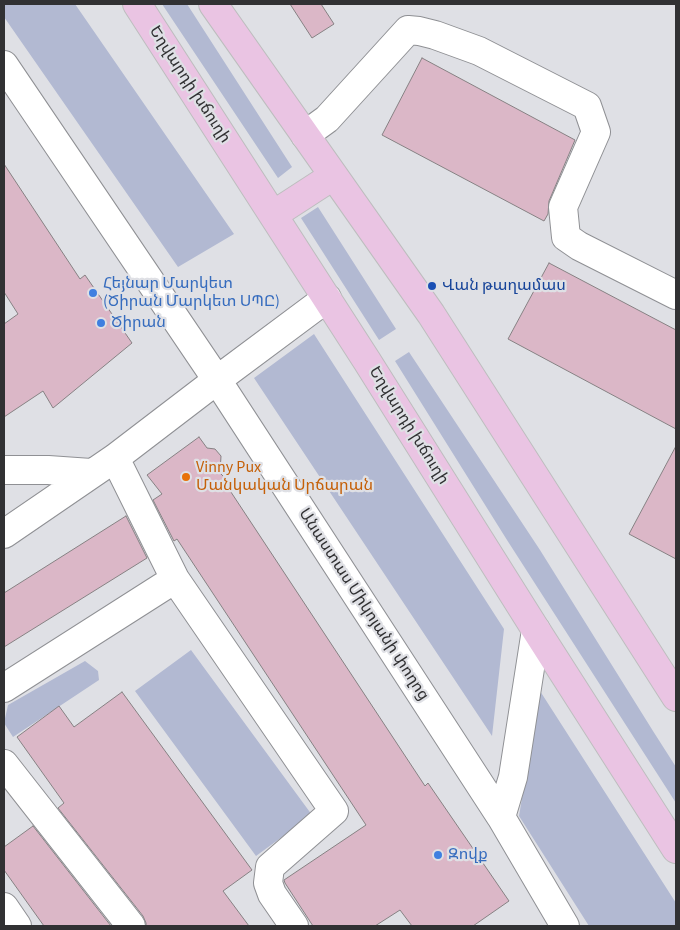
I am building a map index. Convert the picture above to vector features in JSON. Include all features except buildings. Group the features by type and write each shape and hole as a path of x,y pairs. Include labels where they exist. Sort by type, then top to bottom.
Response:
{"main road":[{"name":"Եղվարդի խճուղի","path":"137,4 327,298 676,849"},
{"path":"213,4 431,314 676,697"},
{"path":"273,215 333,176"}],"street":[{"path":"304,135 327,119 408,30 435,35 479,51 587,106 596,132 563,207 566,237 579,246 676,295"},
{"name":"Անաստաս Միկոյանի փողոց","path":"4,65 217,380 501,817 555,923"},
{"path":"4,534 115,458 327,298"},
{"path":"115,458 175,580 334,811 270,867 268,884 272,894 294,926"},
{"path":"4,470 48,470 91,474"},
{"path":"4,688 175,580"},
{"path":"501,817 513,777 536,630"},
{"path":"4,764 131,926"},
{"path":"4,907 17,926"}],"shaded area":[{"path":"4,4 75,4 234,234 178,267 4,17"},
{"path":"162,4 187,4 292,167 278,178"},
{"path":"318,207 396,329 379,340 301,218"},
{"path":"314,334 504,629 492,736 254,378"},
{"path":"409,352 540,550 676,767 676,803 507,540 395,361"},
{"path":"191,650 312,815 256,856 135,691"},
{"path":"85,661 98,671 99,680 13,737 4,723 8,705"},
{"path":"540,691 676,903 676,926 589,926 519,816"}],"place":[{"name":"Վան թաղամաս","path":"432,286"},
{"name":"Հեյնար Մարկետ (Ծիրան Մարկետ ՍՊԸ)","path":"93,293"},
{"name":"Ծիրան","path":"101,323"},
{"name":"Vinny Pux Մանկական Սրճարան","path":"186,477"},
{"name":"Զովք","path":"438,855"}]}
